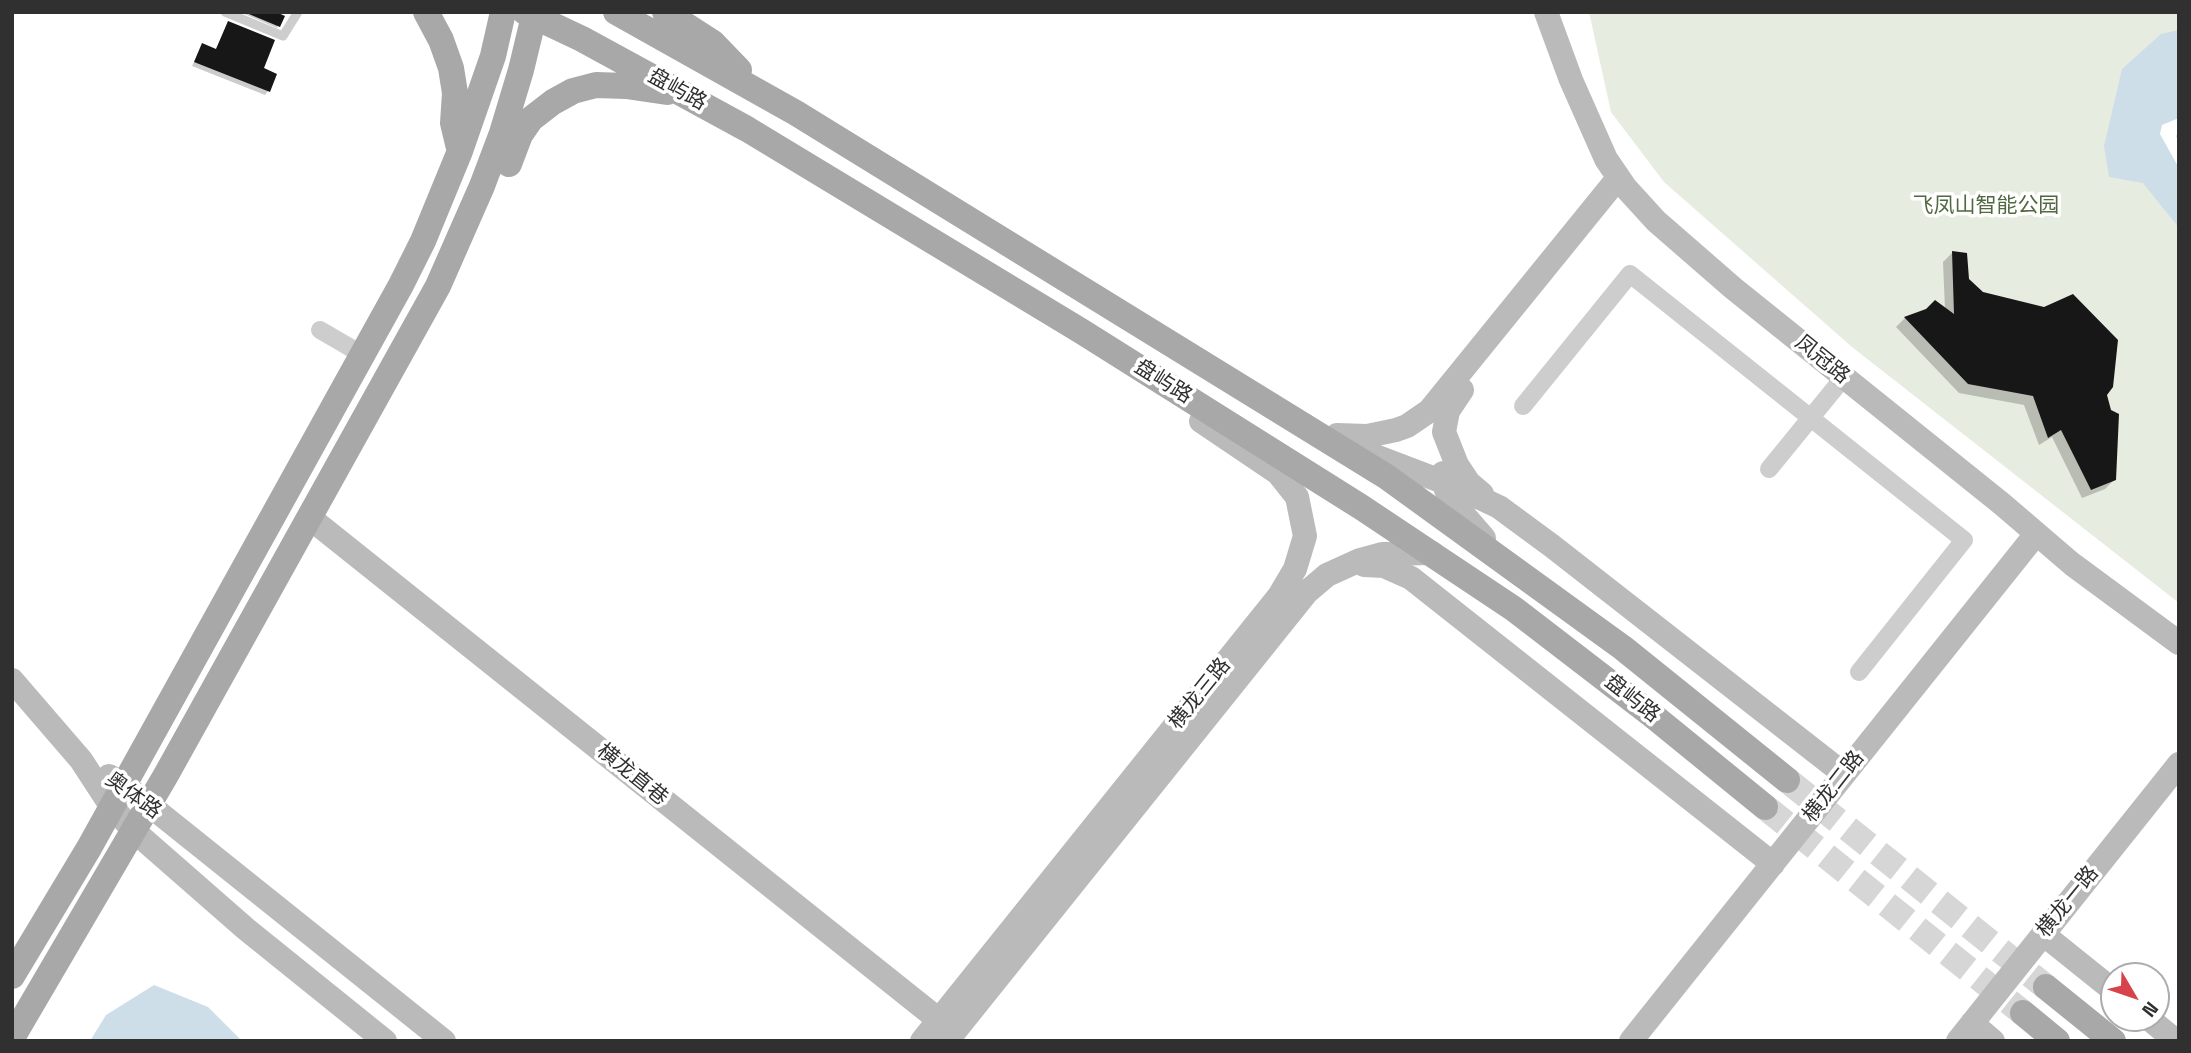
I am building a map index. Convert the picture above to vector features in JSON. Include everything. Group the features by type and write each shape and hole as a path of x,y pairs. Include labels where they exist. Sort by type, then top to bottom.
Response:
{"main road":[{"path":"426,12 441,40 451,68 455,93 453,123 460,151"},
{"path":"12,976 118,795 363,355 423,241 460,151 493,56 503,12"},
{"name":"盘屿路","path":"615,12 757,90 1387,477 1623,648 1787,780"},
{"path":"665,12 713,43 757,90"},
{"path":"12,1038 134,831 438,286 505,124 531,14"},
{"name":"盘屿路","path":"531,14 688,96 789,154 1134,363 1432,553 1481,585 1566,648 1765,807"},
{"path":"467,221 502,180 520,135 531,119 553,102 573,91 596,85 626,86 688,96"},
{"path":"2046,987 2113,1041"},
{"path":"2023,1013 2057,1041"}],"street":[{"name":"凤冠路","path":"1546,12 1594,135 1622,183 1656,221 2087,577 2179,643"},
{"path":"1515,568 1458,510 1444,482 1442,461 1445,418 1456,397 1622,183"},
{"path":"1317,434 1380,434 1407,426 1429,411 1622,183"},
{"path":"1523,406 1630,274 1964,540 1859,672"},
{"path":"320,330 363,355"},
{"name":"横龙三路","path":"946,1031 1289,583 1302,553 1305,536 1302,513 1288,483 1266,464 1195,417 1134,363"},
{"path":"1769,469 1844,377"},
{"path":"1444,432 1464,476 1499,508 1552,546 1844,774"},
{"path":"1317,434 1444,482 1499,508"},
{"name":"横龙直巷","path":"310,517 946,1031"},
{"name":"横龙二路","path":"1631,1041 2036,534"},
{"name":"横龙三路","path":"922,1041 946,1031 1316,583 1339,568 1382,554 1432,553"},
{"path":"1339,568 1367,564 1384,566 1411,579 1773,864"},
{"name":"奥体路","path":"12,681 80,761 118,795 148,806 444,1041"},
{"name":"横龙一路","path":"1965,1032 2179,764"},
{"name":"奥体路","path":"118,795 134,831 237,922 385,1041"},
{"path":"2043,934 2100,980"},
{"path":"1965,1032 1993,1041"}],"lane":[{"path":"225,12 283,36 298,12"}],"green space":[{"name":"飞凤山智能公园","path":"1589,12 2179,12 2179,603 1852,347 1664,182 1611,112"}],"shaded area":[{"path":"2179,30 2179,228 2143,183 2109,177 2104,146 2122,69 2161,34"},
{"path":"154,985 208,1007 242,1041 90,1041 106,1015"}],"pier":[{"path":"2179,118 2179,132 2176,136 2179,142 2179,168 2160,134 2162,125"}],"building":[{"path":"244,12 276,12 285,16 280,27"},
{"path":"228,21 275,40 264,68 277,74 270,92 194,62 202,43 216,49"},
{"path":"1952,251 1967,253 1969,279 1983,292 2044,307 2073,294 2118,340 2113,387 2107,395 2111,410 2119,414 2116,480 2091,490 2061,430 2048,438 2033,396 1968,384 1904,317 1926,309 1935,300 1954,314"}],"tunnel":[{"path":"1787,780 2046,987"},
{"path":"1765,807 2023,1013"}]}
